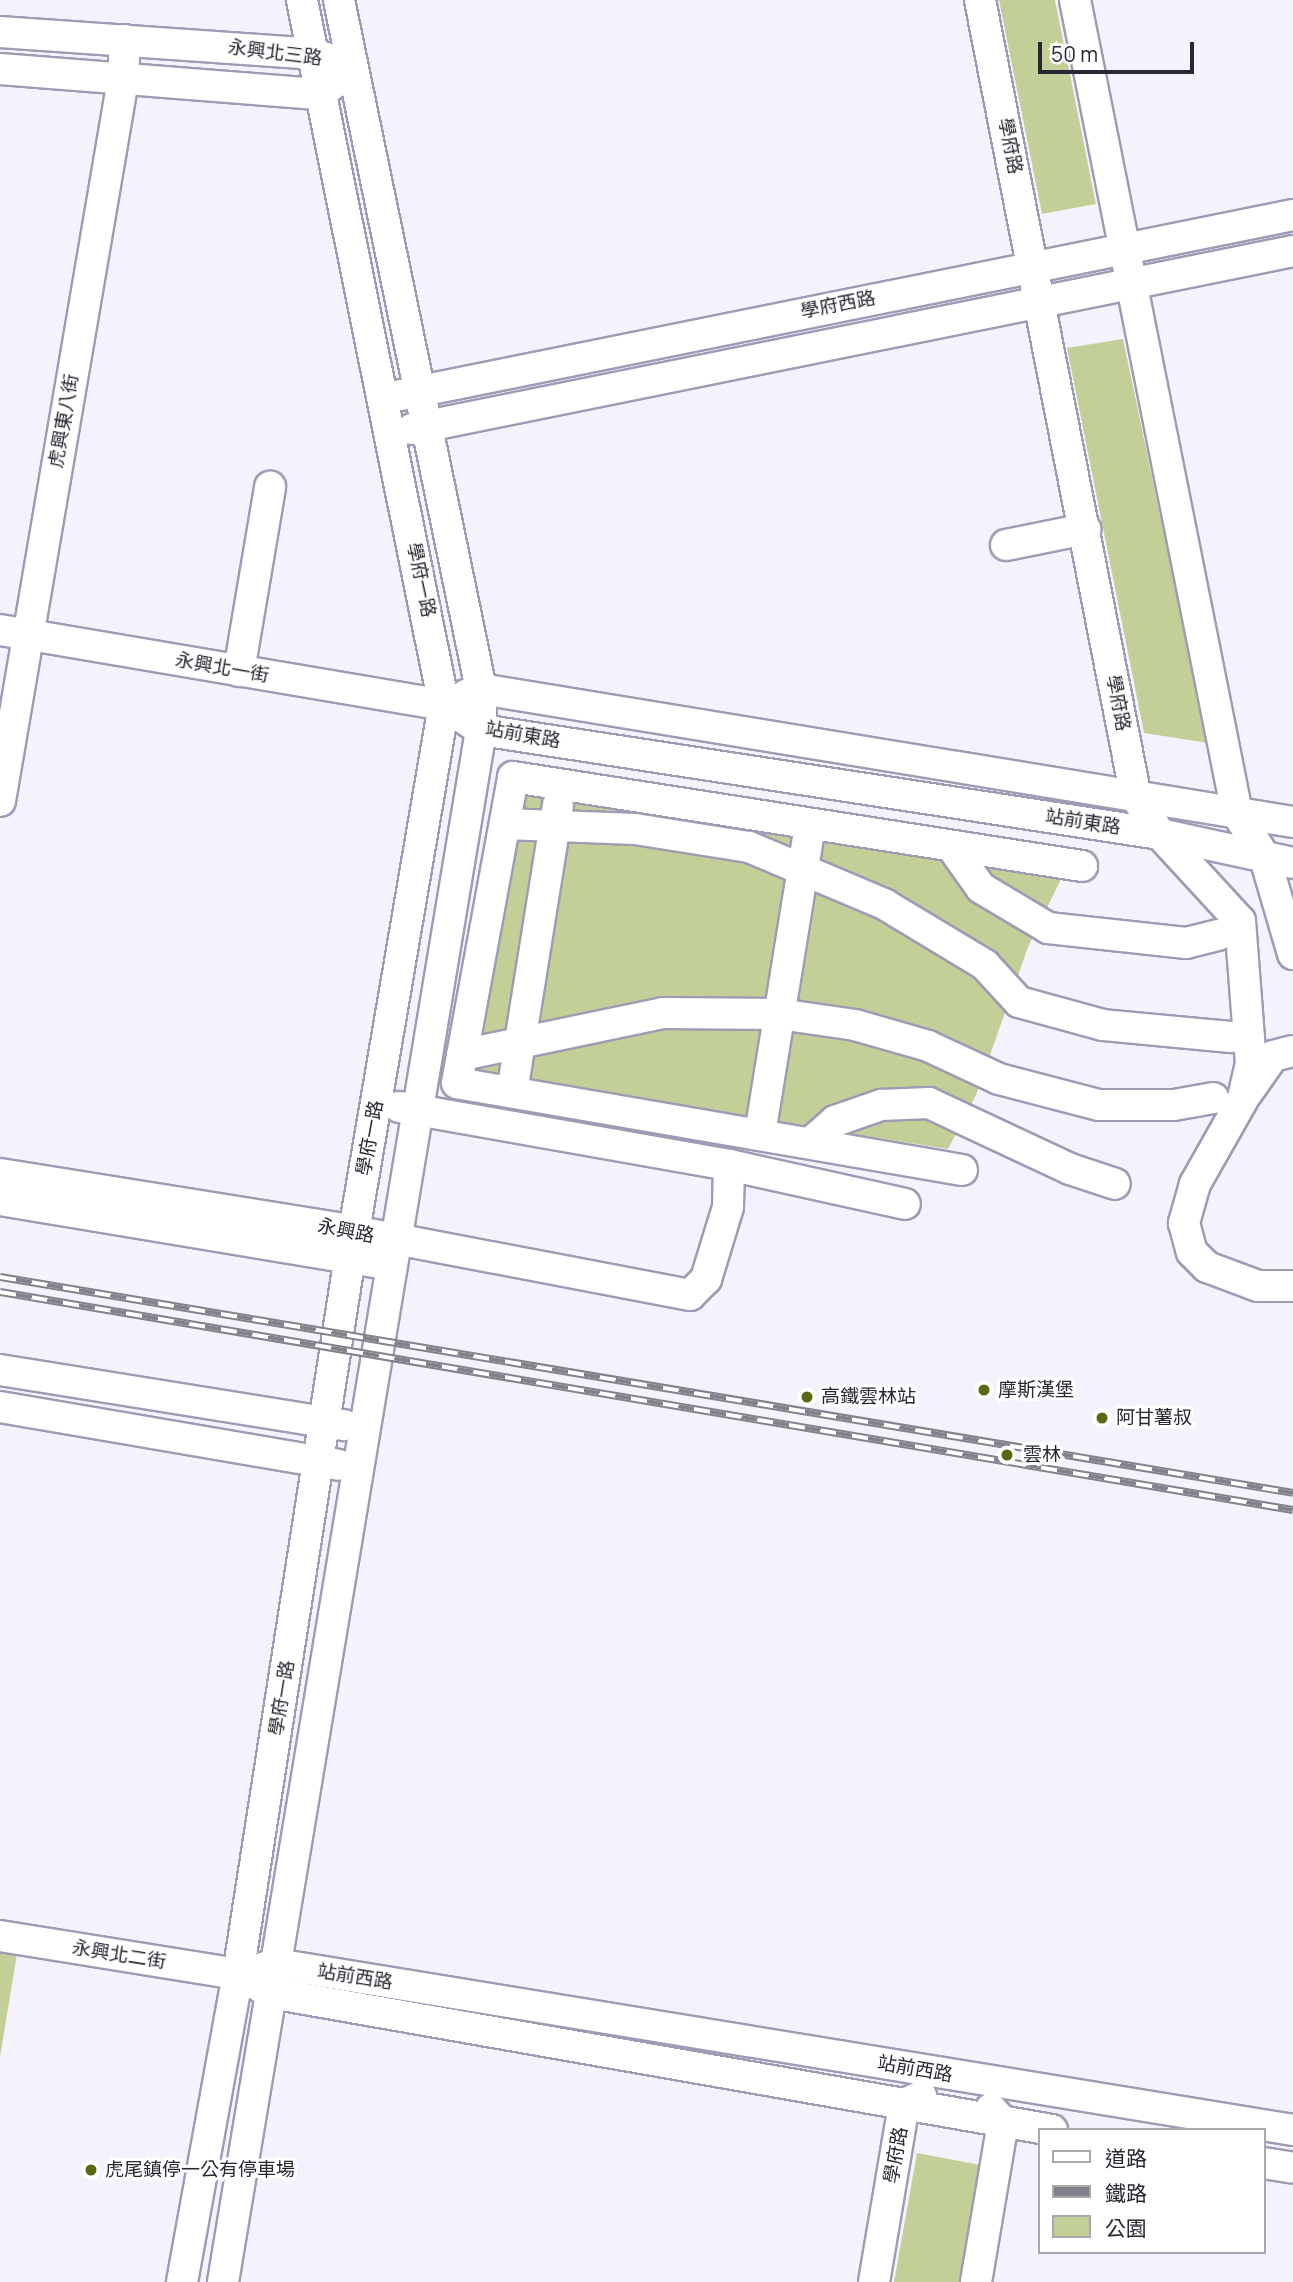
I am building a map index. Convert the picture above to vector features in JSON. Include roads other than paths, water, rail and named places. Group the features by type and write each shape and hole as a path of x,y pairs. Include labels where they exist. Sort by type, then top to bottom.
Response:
{"street":[{"name":"學府一路","path":"182,2282 238,1974 352,1245 444,705 302,0"},
{"name":"學府一路","path":"223,2282 481,730 481,689 429,425 339,0"},
{"name":"學府路","path":"981,0 1042,301 1136,797 1160,834 1240,921 1251,1063 1228,1099 1195,1184 1184,1223 1192,1252 1207,1266 1258,1286 1293,1286"},
{"path":"1075,0 1237,813 1279,860 1293,954"},
{"name":"永興北三路","path":"0,32 312,54 353,67"},
{"name":"虎興東八街","path":"0,801 14,633 123,80 125,40"},
{"name":"永興北三路","path":"0,69 320,94 353,67"},
{"name":"學府西路","path":"383,399 1034,265 1293,215"},
{"name":"學府西路","path":"391,434 1293,251"},
{"path":"239,671 270,487"},
{"path":"1006,545 1085,529"},
{"name":"永興北一街","path":"14,633 444,705"},
{"name":"站前東路","path":"444,705 481,689 1293,822"},
{"name":"站前東路","path":"444,705 481,730 1160,834 1279,860"},
{"path":"962,1170 457,1083 513,777 810,826 1082,866"},
{"path":"512,1092 561,785"},
{"path":"505,824 555,822 694,835 749,847 884,904 975,959 1019,1002 1103,1025 1231,1037"},
{"path":"760,1134 810,826"},
{"path":"952,847 981,888 1048,928 1186,943 1218,935"},
{"path":"462,1055 663,1013 779,1014 855,1025 928,1046 999,1079 1099,1105 1174,1105 1228,1099 1273,1056 1293,1051"},
{"path":"376,1102 729,1166 905,1204"},
{"path":"810,1143 835,1121 881,1105 929,1103 1070,1169 1115,1184"},
{"name":"永興路","path":"0,1174 394,1254 690,1295 706,1279 719,1245 728,1207 729,1166"},
{"name":"永興路","path":"0,1200 352,1245"},
{"path":"0,1370 367,1428"},
{"path":"0,1407 359,1468"},
{"name":"永興北二街","path":"0,1936 238,1974"},
{"name":"站前西路","path":"238,1974 961,2077 1293,2130"},
{"name":"站前西路","path":"273,1979 904,2104 1040,2128"},
{"name":"學府路","path":"874,2282 904,2104 961,2077"},
{"path":"961,2077 1003,2122 976,2282"},
{"path":"1265,2164 1293,2168"}],"railway":[{"path":"0,1277 1293,1493"},
{"path":"0,1292 1293,1510"}],"place":[{"name":"摩斯漢堡","path":"984,1390"},
{"name":"高鐵雲林站","path":"807,1397"},
{"name":"阿甘薯叔","path":"1102,1418"},
{"name":"雲林","path":"1007,1455"},
{"name":"虎尾鎮停一公有停車場","path":"91,2170"}]}
